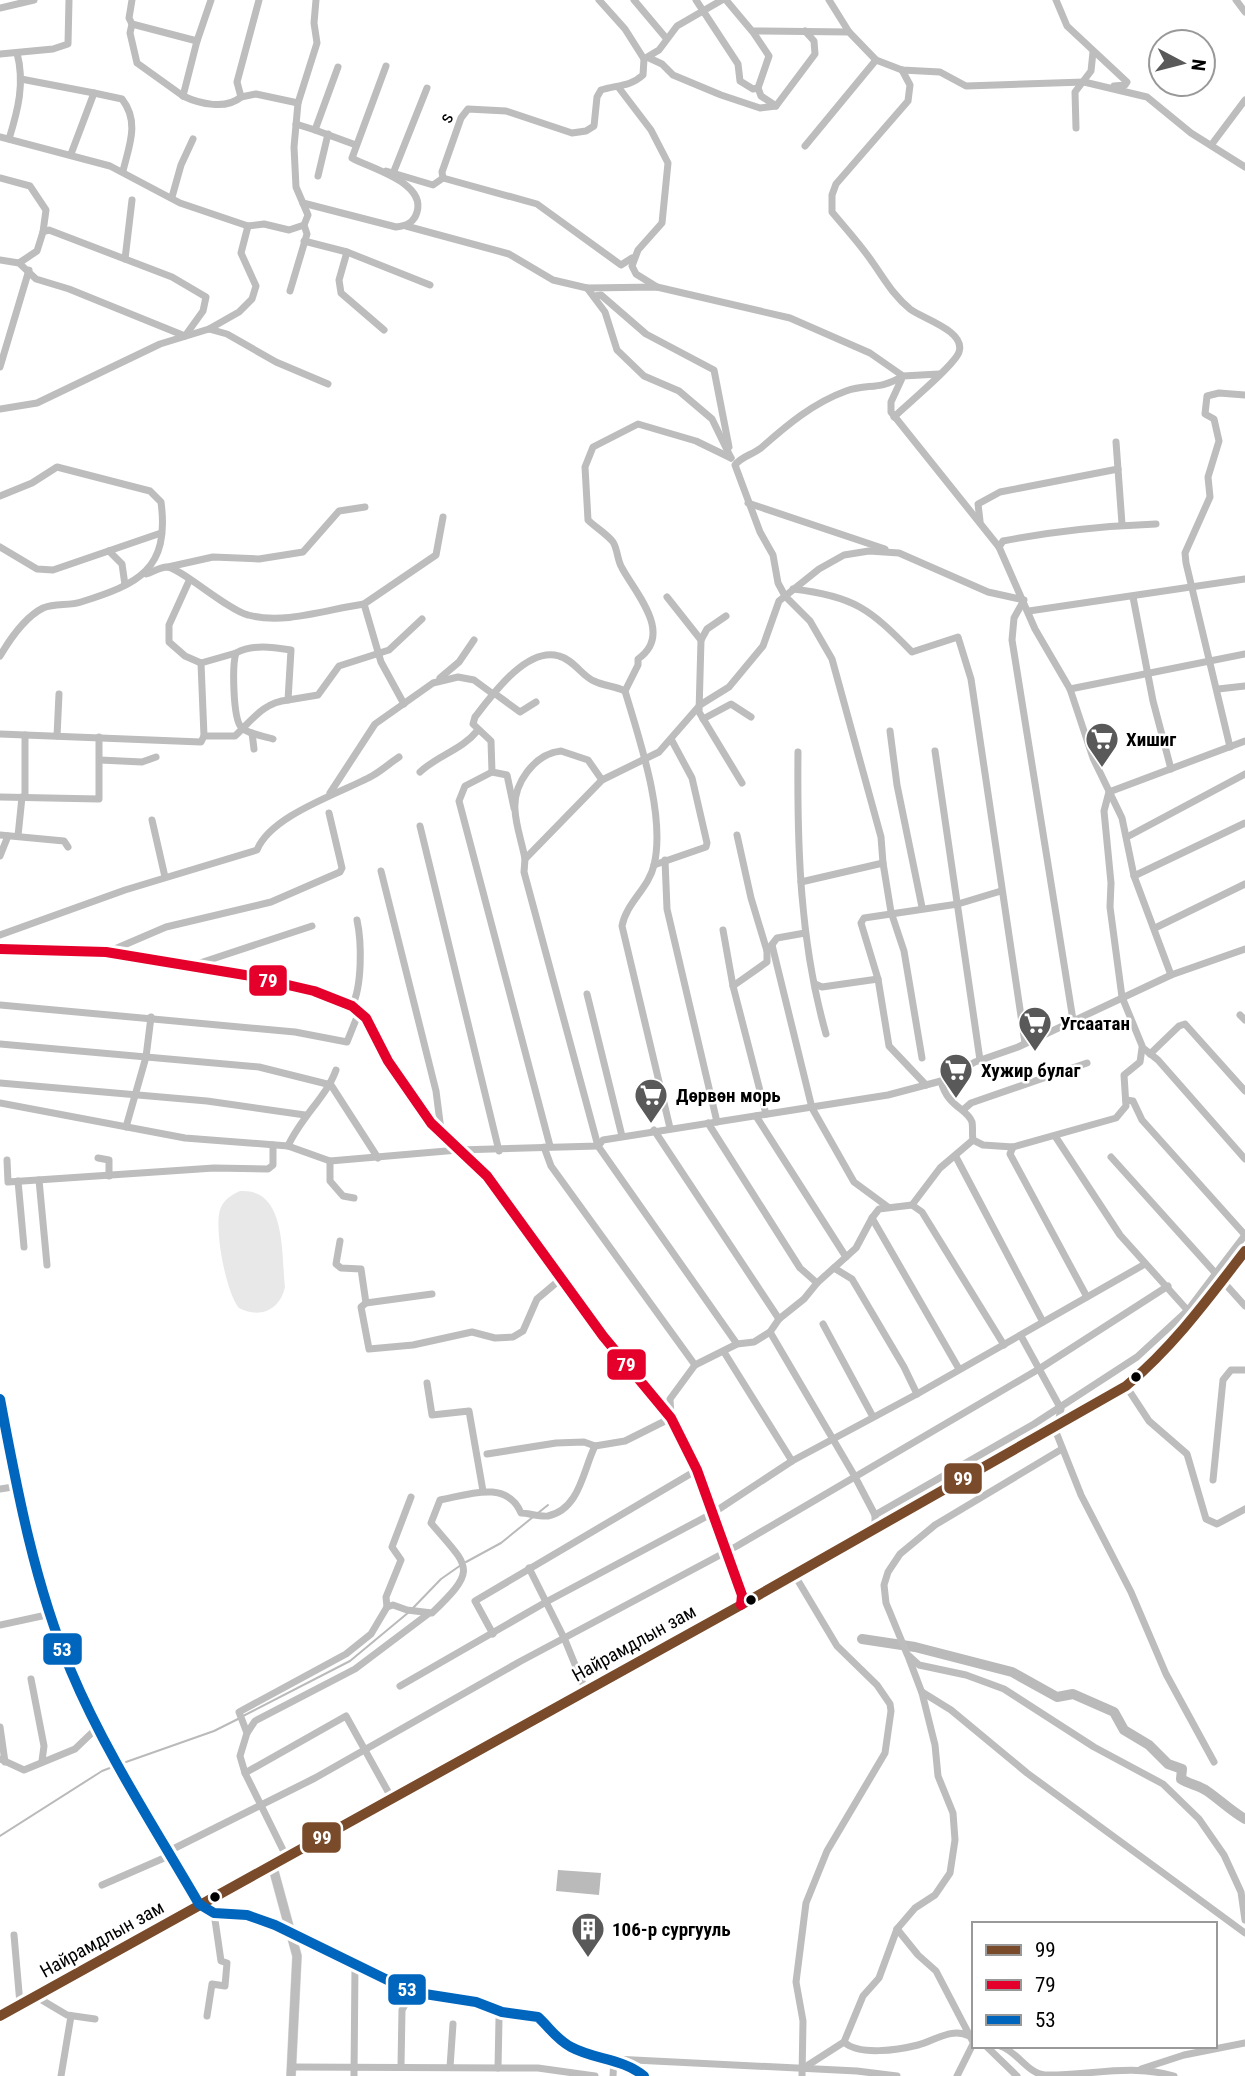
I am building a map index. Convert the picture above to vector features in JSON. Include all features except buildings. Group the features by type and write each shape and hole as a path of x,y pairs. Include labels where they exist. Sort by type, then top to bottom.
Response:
{"main road":[{"name":"Найрамдлын зам","path":"0,2016 199,1903 741,1605 1126,1386 1156,1361 1191,1314 1224,1281 1245,1251"},
{"path":"0,1399 3,1430 51,1614 71,1671 199,1903"},
{"path":"272,1864 293,1933 298,1979 292,2072"}],"street":[{"path":"0,8 34,0"},
{"path":"0,54 68,44 69,0"},
{"path":"132,0 130,33 137,63 183,96 210,104 234,103 241,97 256,94 298,103"},
{"path":"183,96 211,0"},
{"path":"241,97 237,82 259,0"},
{"path":"290,291 307,234 304,225 308,215 296,187 294,165 298,103 317,43 314,23 316,0"},
{"path":"599,0 647,58 662,64 673,75 760,108 776,106 815,54 814,41 806,32"},
{"path":"634,0 666,38"},
{"path":"696,0 738,64 740,81 752,89 758,88"},
{"path":"386,66 352,158 433,185 443,178 537,204 621,265 632,258 662,223 667,163 651,130 619,88 643,75 647,58 677,26 703,9 724,0 752,31 769,56 758,88 761,96 776,106"},
{"path":"829,0 849,32 876,60 902,71 940,72 967,86 1084,82 1147,97 1191,133 1213,144 1245,167"},
{"path":"1056,0 1067,26 1126,82 1125,85 1105,86"},
{"path":"1236,0 1245,12"},
{"path":"132,24 197,41"},
{"path":"752,31 849,32"},
{"path":"1076,128 1075,92 1091,71 1093,52"},
{"path":"9,139 20,96 17,53"},
{"path":"806,146 876,60"},
{"path":"315,130 338,67"},
{"path":"894,417 959,352 955,335 920,317 889,290 873,263 832,212 831,205 838,180 908,101 910,85 902,71"},
{"path":"20,79 122,99 133,118 133,131 123,171"},
{"path":"390,171 427,88"},
{"name":"s","path":"443,178 442,172 461,118 468,109 506,111 572,132 586,131 594,126 597,97 601,90 619,88"},
{"path":"71,154 94,93"},
{"path":"1213,144 1245,100"},
{"path":"296,124 356,145"},
{"path":"318,176 328,134"},
{"path":"0,136 71,154 123,171 180,203 248,226 264,224 289,230 304,225"},
{"path":"172,197 181,165 193,139"},
{"path":"390,171 415,196 419,208 414,219 406,226"},
{"path":"0,178 30,186 46,210 37,251 19,263"},
{"path":"125,258 132,200"},
{"path":"303,203 396,227 406,226 509,254 553,280 586,288 657,287 790,318 870,353 903,376"},
{"path":"0,409 37,403 71,388 85,378 209,328 239,312 253,299 256,286 241,253 248,226"},
{"path":"43,232 49,230 125,258 172,277 206,297 203,311 185,336"},
{"path":"304,241 347,252 430,285"},
{"path":"347,252 339,279 341,293 384,330"},
{"path":"632,258 636,274 657,287"},
{"path":"0,260 19,263 36,279 69,289 185,336"},
{"path":"0,367 29,270"},
{"path":"586,288 595,296 612,328 617,350 644,376 679,391 712,419 774,555 778,583 785,596 810,621 832,659 881,837 891,912 904,951 922,1059"},
{"path":"595,296 601,295 646,334 714,370 733,462"},
{"path":"209,328 227,334 276,362 328,384"},
{"path":"733,462 759,450 786,423 849,389 878,388 903,376 939,374"},
{"path":"903,376 891,402 894,417 999,547 1035,629 1070,689 1093,758 1110,792 1127,837 1134,876 1171,975"},
{"path":"1230,747 1185,553 1210,498 1208,477 1219,441 1214,419 1205,414 1207,396 1219,393 1245,395"},
{"path":"670,1128 622,926 624,915 654,865 655,810 625,691 638,665 638,659 650,648 653,637 649,613 622,569 611,540 588,520 585,467 593,447 638,425 696,441 733,462"},
{"path":"1116,442 1122,524"},
{"path":"0,496 32,483 57,467 150,491 161,502 161,533 159,552 146,574"},
{"path":"980,523 978,503 983,498 1020,487 1118,469"},
{"path":"748,503 899,554 988,592 1024,600"},
{"path":"0,656 21,627 42,609 79,603 167,567 213,557 259,559 303,552 339,511 365,508"},
{"path":"167,567 183,573 189,581 245,615 270,619 364,604 436,555 443,517"},
{"path":"999,547 1003,541 1024,537 1122,524 1156,524"},
{"path":"0,547 46,571 161,533"},
{"path":"109,551 121,564 125,585"},
{"path":"525,859 602,779 659,752 700,705 729,687 746,670 763,646 779,601 793,589 819,569 844,555 869,551 899,554"},
{"path":"1029,611 1245,579"},
{"path":"189,581 169,625 169,642 185,656 201,663 245,649 271,646 291,650 288,700"},
{"path":"793,589 837,595 875,615 912,652 958,637 971,679 1025,1043"},
{"path":"667,597 701,640"},
{"path":"1133,597 1171,769"},
{"path":"1024,600 1014,618 1012,640 1073,1020"},
{"path":"364,604 379,653 404,704"},
{"path":"726,616 707,629 701,640 700,705 703,719 742,783"},
{"path":"204,736 235,736 272,701 318,695 339,666 388,650 422,618"},
{"path":"330,794 375,724 459,662 474,640"},
{"path":"236,653 234,688 239,724 252,733 273,739"},
{"path":"492,772 491,741 473,724 475,717 507,677 547,654 561,656 594,681 625,691"},
{"path":"1070,689 1245,654"},
{"path":"0,734 201,743 204,736 201,663"},
{"path":"433,683 458,677 474,680 520,712 536,702"},
{"path":"1218,689 1245,686"},
{"path":"57,736 59,694"},
{"path":"703,719 731,704 751,717"},
{"path":"420,772 440,757 462,747 478,730"},
{"path":"890,730 897,785 922,907"},
{"path":"252,733 254,748"},
{"path":"18,836 24,797 25,735"},
{"path":"0,797 99,799 99,737"},
{"path":"654,865 706,848 707,842 692,778 671,739"},
{"path":"1245,741 1110,792 1104,807 1105,842 1122,997 1143,1048 1245,1160"},
{"path":"935,751 980,1060"},
{"path":"514,807 527,770 554,752 588,760 602,779"},
{"path":"798,752 805,933 826,1034"},
{"path":"100,760 142,762 156,757"},
{"path":"0,935 165,877 257,850 261,841 285,822 330,794 373,776 398,757"},
{"path":"695,1366 551,1166 459,801 465,786 492,772 507,775 525,859 524,872 598,1146 737,1344"},
{"path":"1127,837 1245,774"},
{"path":"106,952 129,946 166,928 271,902 340,872 342,868 338,844 329,813"},
{"path":"152,820 165,877"},
{"path":"1134,876 1245,823"},
{"path":"420,826 499,1151"},
{"path":"737,835 751,898 770,948 812,1108 854,1182 888,1207"},
{"path":"0,856 4,836 64,841 68,847"},
{"path":"665,860 667,909 717,1122"},
{"path":"801,882 883,863"},
{"path":"381,871 436,1091 441,1131"},
{"path":"1155,928 1245,884"},
{"path":"926,1085 889,1046 878,979 861,923 864,918 922,907 958,904 1001,891"},
{"path":"352,1006 358,994 361,947 358,920"},
{"path":"190,967 312,926"},
{"path":"723,930 733,986 766,1114"},
{"path":"733,986 767,962 770,948 777,938 805,933"},
{"path":"0,948 106,952 314,990 352,1006 366,1018 387,1061 431,1123 487,1176 636,1378 671,1418 697,1470 727,1550 742,1595 741,1605"},
{"path":"598,1146 603,1140 622,1136 888,1095 941,1081 980,1060 1025,1043 1171,975 1245,949"},
{"path":"815,984 822,987 878,979"},
{"path":"587,994 622,1136"},
{"path":"0,1005 295,1032 347,1042 359,1012"},
{"path":"126,1127 146,1057 151,1017"},
{"path":"1150,1054 1179,1026 1187,1025 1245,1091"},
{"path":"0,1044 259,1067 331,1085 378,1158"},
{"path":"973,1140 984,1145 1013,1147 1039,1137 1055,1136 1086,1124 1113,1120 1124,1110 1124,1074 1139,1064 1143,1048"},
{"path":"963,1110 971,1103 1087,1063"},
{"path":"288,1146 298,1122 331,1085 336,1070"},
{"path":"941,1081 955,1107 963,1110 971,1121 973,1140"},
{"path":"0,1083 219,1102 305,1115"},
{"path":"875,1515 1060,1407 1137,1357 1191,1314 1216,1272 1245,1235 1142,1120 1132,1099 1126,1100"},
{"path":"0,1103 185,1138 288,1146 330,1161 458,1150 499,1151 547,1146 598,1146"},
{"path":"756,1115 846,1256"},
{"path":"708,1123 800,1268 817,1283"},
{"path":"654,1130 779,1319"},
{"path":"1055,1136 1110,1221 1191,1314"},
{"path":"912,1205 940,1168 973,1140"},
{"path":"7,1160 8,1182 215,1168 268,1169 273,1165 273,1145"},
{"path":"1013,1147 1010,1154 1087,1297"},
{"path":"956,1157 1043,1322"},
{"path":"1111,1157 1245,1306"},
{"path":"97,1158 109,1160 109,1176"},
{"path":"330,1161 330,1181 343,1196 354,1198"},
{"path":"38,1180 47,1265"},
{"path":"18,1181 24,1247"},
{"path":"671,1418 670,1399 695,1366 737,1344 754,1342 771,1332 779,1319 804,1299 817,1283 856,1248 879,1209 888,1207 912,1205 922,1212 1004,1346"},
{"path":"872,1219 959,1369"},
{"path":"340,1241 336,1264 341,1268 361,1269 366,1303"},
{"path":"400,1686 546,1602 713,1513 792,1461 1004,1346 1146,1264"},
{"path":"834,1268 852,1279 917,1394"},
{"path":"432,1294 366,1303 361,1307 369,1349 413,1345 472,1332 495,1338 513,1337 523,1331 537,1299 562,1278"},
{"path":"102,1885 261,1806 727,1550 1039,1369 1168,1286"},
{"path":"822,1324 872,1416"},
{"path":"771,1332 854,1475 875,1515 875,1529"},
{"path":"1021,1336 1060,1407 1055,1425 1081,1495 1136,1602 1166,1674 1214,1762"},
{"path":"724,1352 792,1461"},
{"path":"1213,1480 1223,1380 1231,1370 1245,1370"},
{"path":"427,1383 432,1415 469,1411 483,1491"},
{"path":"1126,1386 1149,1421 1187,1454 1206,1520 1217,1524 1245,1509"},
{"path":"1088,1389 1094,1404"},
{"path":"488,1454 556,1443 584,1442 595,1446 634,1438 671,1418"},
{"path":"286,1856 245,1773 240,1756 247,1732 255,1720 355,1669 418,1619 432,1613 457,1589 464,1575 462,1558 431,1523 440,1500 483,1491 502,1493 517,1505 520,1513 548,1516 572,1501 595,1446"},
{"path":"802,2073 844,2042 863,1996 879,1978 897,1928 915,1908 935,1895 950,1873 954,1852 953,1813 938,1776 935,1745 922,1692 886,1603 884,1593 888,1572 900,1553 935,1525 1062,1448"},
{"path":"493,1634 475,1601 697,1470"},
{"path":"0,1489 19,1486"},
{"path":"247,1732 239,1712 346,1654 371,1634 387,1607 386,1597 401,1560 392,1547 393,1539 411,1497"},
{"path":"529,1569 565,1640 585,1689"},
{"path":"794,1574 837,1646 877,1685 890,1704 891,1711 890,1737 885,1753 827,1851 806,1903 796,1982 803,2021 802,2073"},
{"path":"387,1607 393,1605 432,1613"},
{"path":"0,1625 51,1614"},
{"path":"907,1654 919,1665 965,1675 1004,1689 1094,1747 1163,1784 1199,1819 1224,1855 1241,1892 1245,1920"},
{"path":"31,1679 44,1746 42,1761"},
{"path":"922,1692 951,1710 1027,1773 1245,1933"},
{"path":"245,1773 346,1716 391,1797"},
{"path":"0,1727 2,1760 24,1770 75,1749 99,1726"},
{"path":"199,1903 214,1913 247,1915 293,1933 412,1992 476,2002 502,2012 538,2017 555,2037 572,2048 614,2059 802,2073 857,2071 897,2076"},
{"path":"207,2016 212,1984 225,1986 227,1963 221,1961 214,1913"},
{"path":"897,1928 918,1955 936,1970 972,2040 957,2076"},
{"path":"14,1935 20,2004"},
{"path":"353,2072 355,1966"},
{"path":"401,2066 402,2010 412,1992"},
{"path":"35,1996 71,2016 95,2018"},
{"path":"61,2076 71,2016"},
{"path":"498,2068 499,2019"},
{"path":"450,2067 453,2024"},
{"path":"844,2042 850,2047 881,2050 917,2046 960,2033 972,2040"},
{"path":"1004,2048 1043,2075 1080,2076 1137,2070 1184,2054 1245,2043"},
{"path":"988,2048 1017,2076"},
{"path":"613,2076 614,2059"},
{"path":"614,2059 644,2076"},
{"path":"292,2072 353,2072 415,2066 450,2067 475,2072 498,2068 595,2076"},
{"path":"414,2076 415,2066"},
{"path":"1137,2070 1174,2076"}],"shaded area":[{"path":"240,1191 255,1193 266,1200 274,1211 279,1226 285,1287 279,1302 261,1312 254,1313 239,1308 230,1289 222,1260 220,1210 228,1198"},
{"path":"558,1870 601,1873 599,1895 556,1891"}],"waterway":[{"path":"538,1513 548,1505"},
{"path":"466,1562 501,1543 533,1517"},
{"path":"413,1608 441,1579 461,1565"},
{"path":"243,1716 350,1661 409,1612"},
{"path":"862,1639 915,1647 1012,1672 1057,1697 1073,1694 1114,1712 1124,1730 1149,1745 1168,1764 1182,1769 1181,1779 1207,1791 1245,1819"},
{"path":"126,1762 214,1731 238,1719"},
{"path":"0,1836 102,1771 115,1766"}],"transit line":[{"name":"79","path":"0,949 106,952 245,975 314,991 352,1006 366,1018 388,1061 431,1123 487,1176 603,1336 671,1418 697,1470 742,1595 741,1605"},
{"name":"99","path":"0,2016 741,1605 1126,1386 1175,1339 1245,1251"},
{"name":"53","path":"0,1399 20,1503 37,1572 58,1639 84,1701 115,1760 199,1904 214,1913 247,1915 275,1925 412,1992 476,2002 502,2012 538,2017 571,2047 618,2062 644,2076"}],"place":[{"name":"Хишиг","path":"1102,769"},
{"name":"Угсаатан","path":"1035,1053"},
{"name":"Хужир булаг","path":"956,1100"},
{"name":"Дөрвөн морь","path":"651,1125"},
{"name":"106-р сургууль","path":"588,1959"}]}
